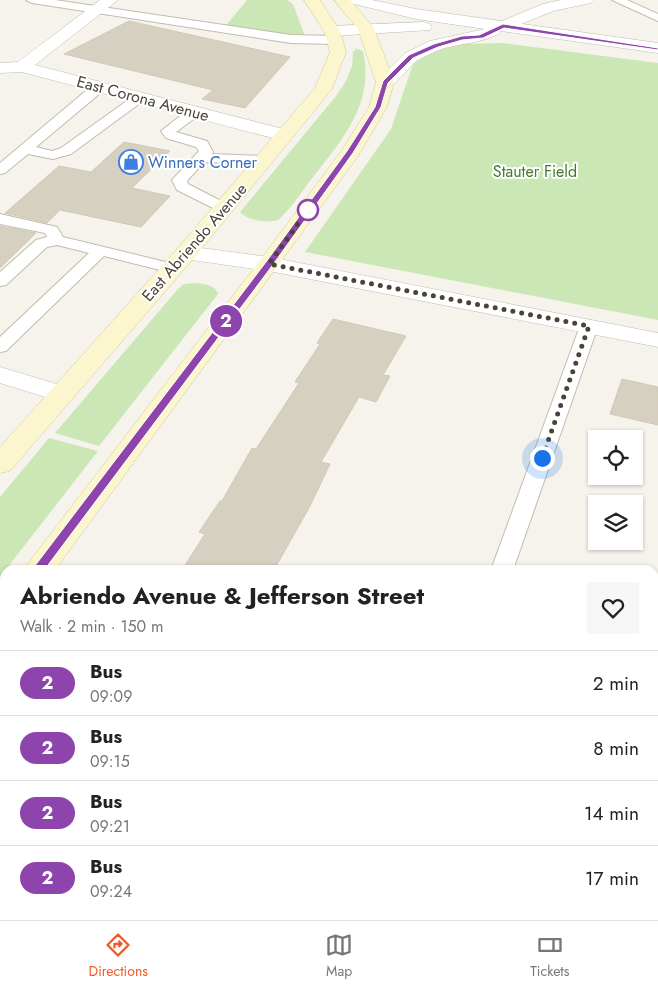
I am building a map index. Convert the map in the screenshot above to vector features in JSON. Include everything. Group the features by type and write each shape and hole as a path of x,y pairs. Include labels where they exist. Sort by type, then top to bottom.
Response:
{"main road":[{"path":"312,0 334,36"},
{"path":"42,565 269,264 350,152 378,107 385,82 366,28 342,0"},
{"name":"East Abriendo Avenue","path":"0,464 224,208 323,89 338,52 334,36"}],"street":[{"path":"22,66 110,0"},
{"path":"355,0 416,14 658,48"},
{"path":"385,82 411,57 436,45 462,38 481,36 548,7 586,0"},
{"path":"334,36 366,28 503,26"},
{"name":"East Corona Avenue","path":"0,68 22,66 284,135"},
{"path":"179,260 269,264 658,340"},
{"path":"0,375 61,394"}],"lane":[{"path":"32,0 291,39 334,36"},
{"path":"618,0 658,18"},
{"path":"0,170 99,87"},
{"path":"25,149 53,155 66,151 140,98"},
{"path":"194,112 168,131 171,134 202,144 206,152 180,180 182,187 224,208"},
{"path":"201,158 264,160"},
{"path":"0,219 51,230 50,242 0,281"},
{"path":"50,242 100,251 179,260"},
{"path":"0,347 100,251"},
{"path":"504,565 589,326"}],"green space":[{"path":"247,0 287,0 293,4 306,39 223,29"},
{"name":"Stauter Field","path":"503,43 658,63 658,320 305,252 391,129 413,64 431,53 460,44"},
{"path":"354,48 363,51 364,88 360,105 344,137 295,202 278,220 258,220 243,215 240,212 336,96 346,81 352,66 353,51 356,51"},
{"path":"195,283 212,286 218,294 99,446 55,433 178,289 184,284"},
{"path":"49,438 98,451 9,565 0,565 0,497"}],"building":[{"path":"129,21 290,57 245,108 202,99 213,90 64,54"},
{"path":"124,142 170,151 132,188 170,196 141,227 60,210 47,223 5,213 59,166 91,172"},
{"path":"0,226 36,233 0,268"},
{"path":"333,319 406,336 383,375 390,376 376,402 359,397 321,462 330,464 310,506 277,565 185,565 205,534 199,532 220,501 222,501 252,448 256,449 299,383 295,382 320,344 317,343"},
{"path":"622,379 658,387 658,425 610,414"}],"bus line":[{"name":"2","path":"42,565 269,264 350,152 378,107 385,82 411,57 436,45 462,38 481,36 503,26 658,48"}],"place":[{"name":"Winners Corner","path":"131,162"}],"route":[{"path":"308,210 269,264 589,326 542,458"}]}
